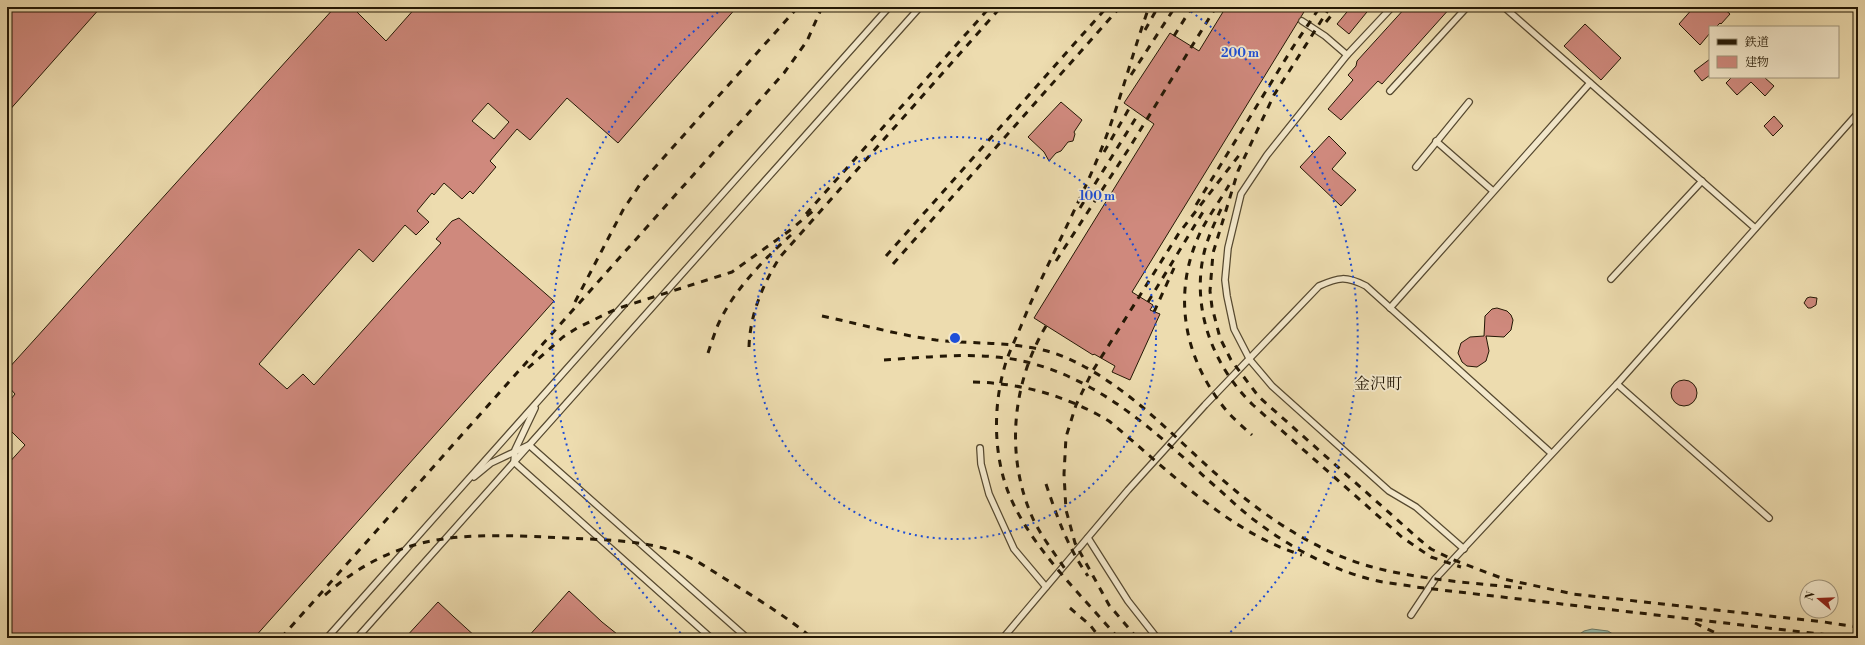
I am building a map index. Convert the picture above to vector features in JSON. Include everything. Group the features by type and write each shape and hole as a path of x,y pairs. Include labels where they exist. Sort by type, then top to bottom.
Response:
{"lane":[{"path":"327,638 889,7"},
{"path":"357,638 920,7"},
{"path":"1392,7 1347,55 1267,155 1241,194 1228,248 1226,280 1227,296 1234,329 1250,360 1272,386 1389,491 1416,507 1464,549"},
{"path":"1390,91 1467,7"},
{"path":"1504,7 1755,228"},
{"path":"1302,21 1325,36 1347,55"},
{"path":"1390,308 1590,82"},
{"path":"1416,167 1469,102"},
{"path":"1411,615 1435,579 1617,384 1858,113"},
{"path":"1436,141 1493,191"},
{"path":"1611,279 1702,181"},
{"path":"1003,638 1176,437 1319,286 1331,280 1341,278 1355,281 1366,286 1551,454"},
{"path":"1617,384 1769,518"},
{"path":"514,462 515,451 529,418 543,396"},
{"path":"458,490 491,463 529,445"},
{"path":"529,445 747,638"},
{"path":"980,448 981,464 989,494 1014,549 1046,587"},
{"path":"514,462 711,638"},
{"path":"1088,538 1128,601 1157,638"}],"shaded area":[{"path":"1592,629 1608,631 1619,638 1574,638 1584,631"}],"building":[{"path":"7,7 101,7 7,113"},
{"path":"335,7 352,7 386,41 416,7 737,7 618,143 567,98 530,140 517,129 490,161 496,167 473,194 470,191 462,199 444,183 434,195 432,193 417,211 429,222 416,235 405,225 373,262 359,249 259,364 287,389 303,374 314,385 441,243 436,239 452,221 459,218 554,301 254,638 7,638 7,465 25,445 7,427 7,404 15,394 7,385 7,370","holes":["488,103 509,122 494,139 472,121"]},
{"path":"1226,7 1307,7 1132,292 1153,305 1150,310 1160,314 1130,380 1112,372 1115,366 1094,354 1093,355 1034,318 1154,124 1124,103 1170,33 1199,51"},
{"path":"1351,7 1371,7 1349,34 1337,24"},
{"path":"1406,7 1451,7 1382,84 1378,81 1341,120 1328,109 1353,80 1348,75 1356,66 1357,61"},
{"path":"1694,7 1722,7 1730,14 1721,24 1720,23 1717,26 1709,26 1709,34 1700,45 1679,24"},
{"path":"1585,24 1621,58 1601,80 1564,46"},
{"path":"1709,60 1709,76 1702,81 1694,71"},
{"path":"1731,78 1765,78 1774,86 1765,96 1751,82 1737,95 1726,83"},
{"path":"1061,102 1082,120 1074,132 1075,134 1073,141 1068,142 1061,151 1056,153 1049,161 1044,152 1028,137"},
{"path":"1774,116 1783,126 1773,136 1764,126"},
{"path":"1329,136 1346,153 1332,169 1356,190 1341,206 1300,167"},
{"path":"1807,298 1817,298 1816,305 1808,308 1804,303"},
{"path":"1497,308 1507,311 1511,315 1513,320 1511,330 1504,337 1486,336 1489,351 1486,361 1477,367 1467,366 1462,362 1458,353 1461,343 1470,337 1484,336 1485,316 1492,309"},
{"path":"1684,380 1693,384 1697,393 1693,402 1684,406 1675,402 1671,393 1675,384"},
{"path":"569,591 602,622 622,638 527,638"},
{"path":"438,602 454,617 477,638 405,638"}],"railway":[{"path":"575,302 623,210 641,183 798,7"},
{"path":"281,638 784,73 807,41 822,7"},
{"path":"806,214 990,7"},
{"path":"749,347 752,323 758,300 780,257 1001,7"},
{"path":"886,256 1107,7"},
{"path":"893,264 1120,7"},
{"path":"1118,638 1054,565 1025,525 1013,504 1001,468 998,453 996,422 999,392 1008,358 1030,304 1101,150 1149,7"},
{"path":"1145,30 1158,7"},
{"path":"1131,75 1175,7"},
{"path":"1174,36 1192,7"},
{"path":"1056,261 1128,150 1216,7"},
{"path":"1196,205 1293,47 1320,7"},
{"path":"1330,7 1274,95 1238,171 1213,253 1210,291 1212,307 1220,338 1231,360 1259,397 1420,540 1431,549 1454,560 1504,579 1573,594 1858,627"},
{"path":"1326,22 1338,7"},
{"path":"1104,152 1130,107"},
{"path":"1080,208 1139,113"},
{"path":"1137,638 1109,605 1075,543 1066,510 1064,474 1066,437 1076,405 1092,372 1179,233 1240,154"},
{"path":"1229,185 1202,229 1193,252 1187,274 1185,297 1186,320 1190,342 1208,385 1225,409 1252,435"},
{"path":"1148,302 1206,207"},
{"path":"1221,209 1205,249 1201,270 1200,292 1208,333 1226,372 1253,405 1403,538 1431,557 1461,567"},
{"path":"528,368 563,337 577,328 616,309 732,272 789,231 813,211"},
{"path":"708,353 717,327 731,301 749,277 791,235"},
{"path":"1154,312 1174,268"},
{"path":"822,316 922,338 1035,348 1067,358 1091,370 1135,401 1237,492 1268,516 1302,538 1338,555 1376,568 1449,581 1522,588"},
{"path":"1046,326 1034,349 1025,373 1019,397 1016,422 1016,448 1019,473 1025,497 1034,521 1045,541 1067,572"},
{"path":"884,360 941,356 997,357 1034,364 1059,373 1083,384 1128,412 1169,445 1247,515 1285,542 1338,569 1372,580 1416,587 1854,638"},
{"path":"973,382 1009,385 1044,392 1077,404 1093,412 1109,421 1176,479 1224,516 1249,532 1275,545 1302,555"},
{"path":"1046,484 1069,543 1088,576"},
{"path":"325,595 354,573 382,557 411,546 440,540 469,536 500,536 624,541 652,545 693,559 773,609 812,638"},
{"path":"1070,608 1090,625 1100,638"},
{"path":"1695,623 1726,638"}],"district":[{"name":"金沢町","path":"1378,384"}]}
